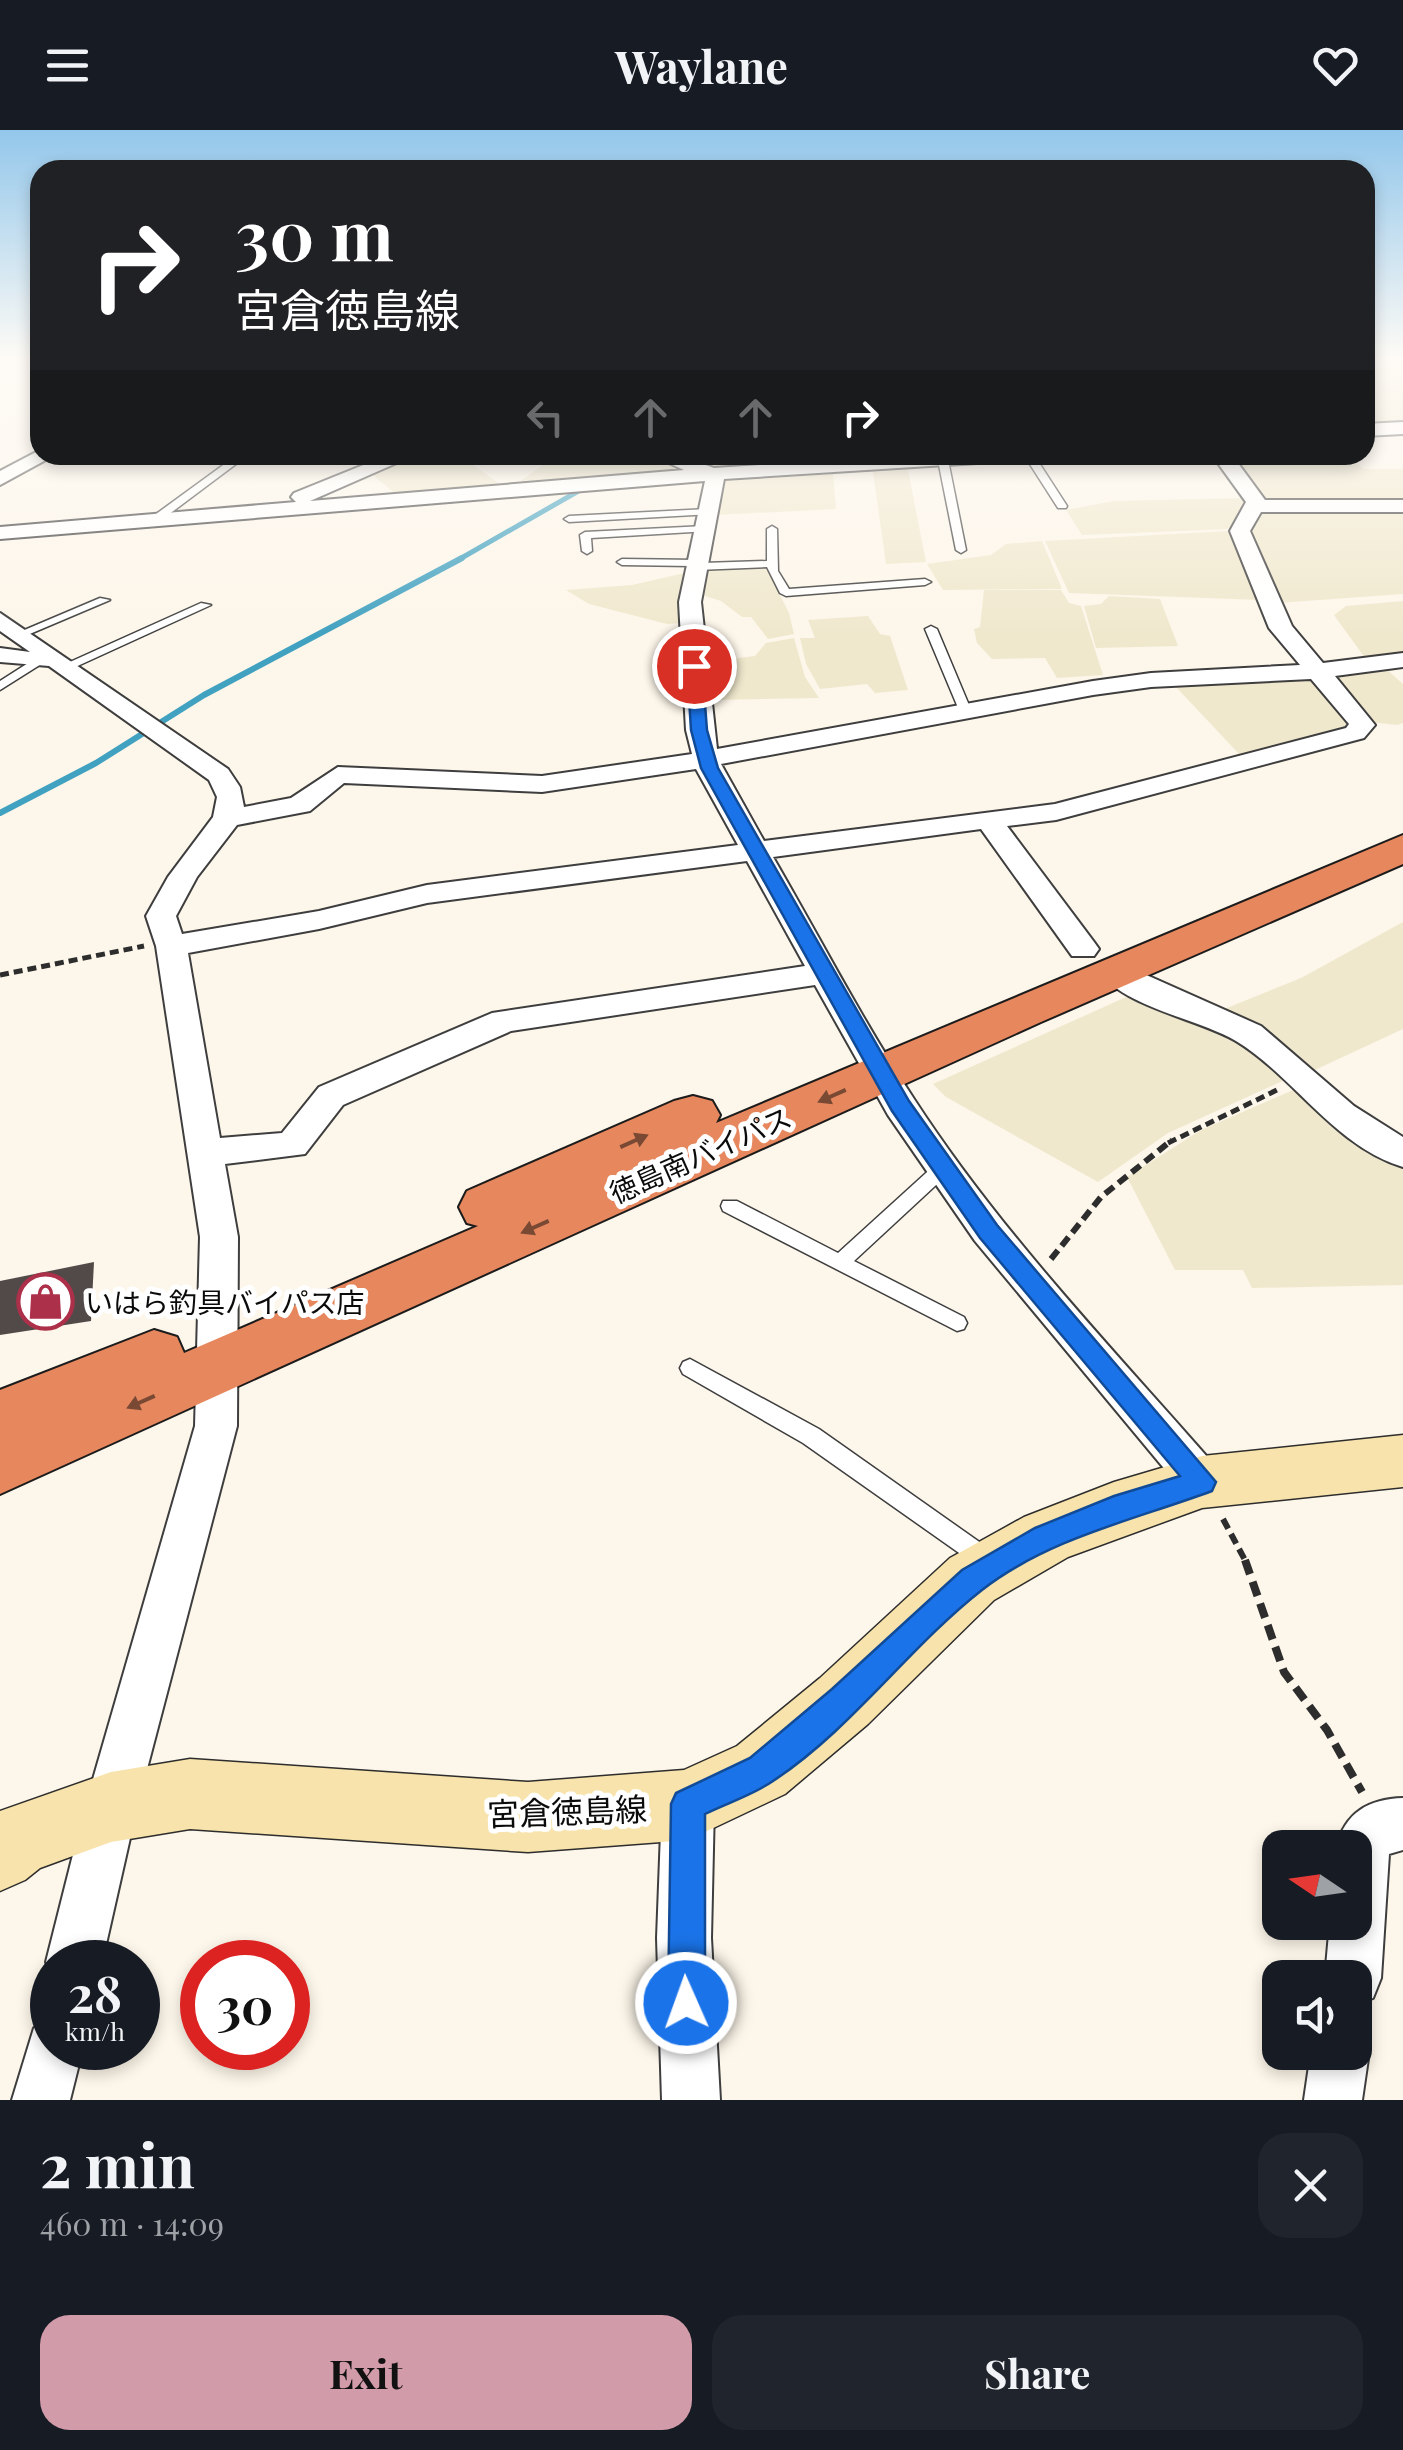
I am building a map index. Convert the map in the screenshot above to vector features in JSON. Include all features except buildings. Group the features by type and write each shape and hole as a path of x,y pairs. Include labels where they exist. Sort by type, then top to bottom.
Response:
{"highway":[{"name":"徳島南バイパス","path":"0,1464 219,1348 1403,823"},
{"name":"徳島南バイパス","path":"1099,960 1403,848"},
{"name":"徳島南バイパス","path":"0,1420 219,1348"}],"main road":[{"name":"宮倉徳島線","path":"6,1842 111,1807 190,1794 528,1816 688,1804 761,1770 844,1700 972,1580 1046,1537 1114,1509 1202,1482 1403,1461"}],"street":[{"path":"0,464 22,452"},
{"path":"0,480 30,463"},
{"path":"268,509 379,465"},
{"path":"674,465 711,495"},
{"path":"0,533 268,509 711,495 815,465"},
{"path":"1229,465 1257,506"},
{"path":"711,495 690,602 699,730 706,757 851,1012 872,1057 943,1168 988,1232 1202,1482"},
{"path":"1257,506 1403,506"},
{"path":"170,942 319,920 427,894 759,853 879,832 1056,812 1355,733 1362,726 1281,628 1240,530 1257,506"},
{"path":"10,627 53,661 219,774 230,789 229,818 169,899 161,916 170,942 219,1237 216,1426 111,1807 79,1940"},
{"path":"0,655 53,661"},
{"path":"229,818 300,806 338,775 484,785 542,784 1136,682 1317,672 1403,660"},
{"path":"989,822 1030,883 1099,960 1131,983 1249,1034 1342,1115 1403,1154"},
{"path":"207,1152 292,1145 331,1096 504,1021 826,973"},
{"path":"688,1804 684,1938 690,2100"},
{"path":"1354,1960 1364,1843 1392,1824"},
{"path":"41,2100 48,2070"},
{"path":"1333,2100 1337,2070"}],"lane":[{"path":"156,518 229,465"},
{"path":"944,465 961,550"},
{"path":"1032,465 1062,506"},
{"path":"569,519 711,495"},
{"path":"587,551 585,535 711,495"},
{"path":"772,529 773,564 786,593 926,582"},
{"path":"622,562 773,564"},
{"path":"10,627 104,600"},
{"path":"0,686 53,661 205,605"},
{"path":"931,628 965,710"},
{"path":"842,1262 943,1168"},
{"path":"730,1206 957,1323"},
{"path":"690,1368 810,1436 995,1566"}],"path":[{"path":"0,975 170,942"},
{"path":"1034,1282 1104,1190 1147,1152 1196,1125 1302,1080"},
{"path":"1202,1482 1244,1557 1284,1672 1392,1824"}],"shaded area":[{"path":"392,465 474,465 502,486 397,495 372,474"},
{"path":"543,465 678,465 694,470 515,485"},
{"path":"700,465 762,465 711,469"},
{"path":"1235,465 1403,469 1403,503 1267,503"},
{"path":"908,470 926,562 886,564 873,472"},
{"path":"833,474 836,509 715,515 724,481"},
{"path":"1248,498 1234,526 1227,529 1082,535 1066,510 1114,501"},
{"path":"1403,509 1403,594 1278,603 1247,529 1257,515 1270,510"},
{"path":"1229,531 1260,600 1069,593 1045,541"},
{"path":"1042,541 1062,589 943,590 927,564 991,555 1006,544"},
{"path":"763,568 789,613 794,634 768,639 751,617 742,617 721,601 702,595 705,571"},
{"path":"689,572 683,623 667,624 589,604 566,590 632,585"},
{"path":"984,590 1061,590 1069,603 1081,606 1103,675 1057,678 1045,658 992,659 977,643 974,629 980,627"},
{"path":"1109,596 1160,599 1178,646 1096,648 1084,606 1101,604"},
{"path":"1403,601 1403,656 1365,658 1334,615 1346,606"},
{"path":"868,616 880,634 890,636 908,690 875,693 867,684 820,689 806,664 800,638 815,638 808,620"},
{"path":"794,638 805,677 819,698 712,700 709,676 718,675 716,661 755,656 766,643"},
{"path":"1384,667 1403,684 1403,723 1397,725 1370,722 1328,676"},
{"path":"1312,677 1352,719 1349,728 1239,754 1176,687 1177,683"},
{"path":"1403,922 1403,1029 1304,1075 1222,1010 1301,978"},
{"path":"1135,993 1239,1038 1287,1079 1168,1133 1098,1182 946,1097 933,1084"},
{"path":"1298,1088 1403,1162 1403,1285 1252,1288 1243,1270 1175,1270 1127,1177 1201,1130"}],"waterway":[{"path":"458,560 582,489"},
{"path":"0,813 96,763 204,695 462,558"}],"place":[{"name":"いはら釣具バイパス店","path":"46,1301"}],"route":[{"path":"686,2003 688,1804 761,1770 844,1700 972,1580 1046,1537 1114,1509 1202,1482 988,1232 900,1106 862,1040 851,1012 709,768 699,730 694,666"}]}
